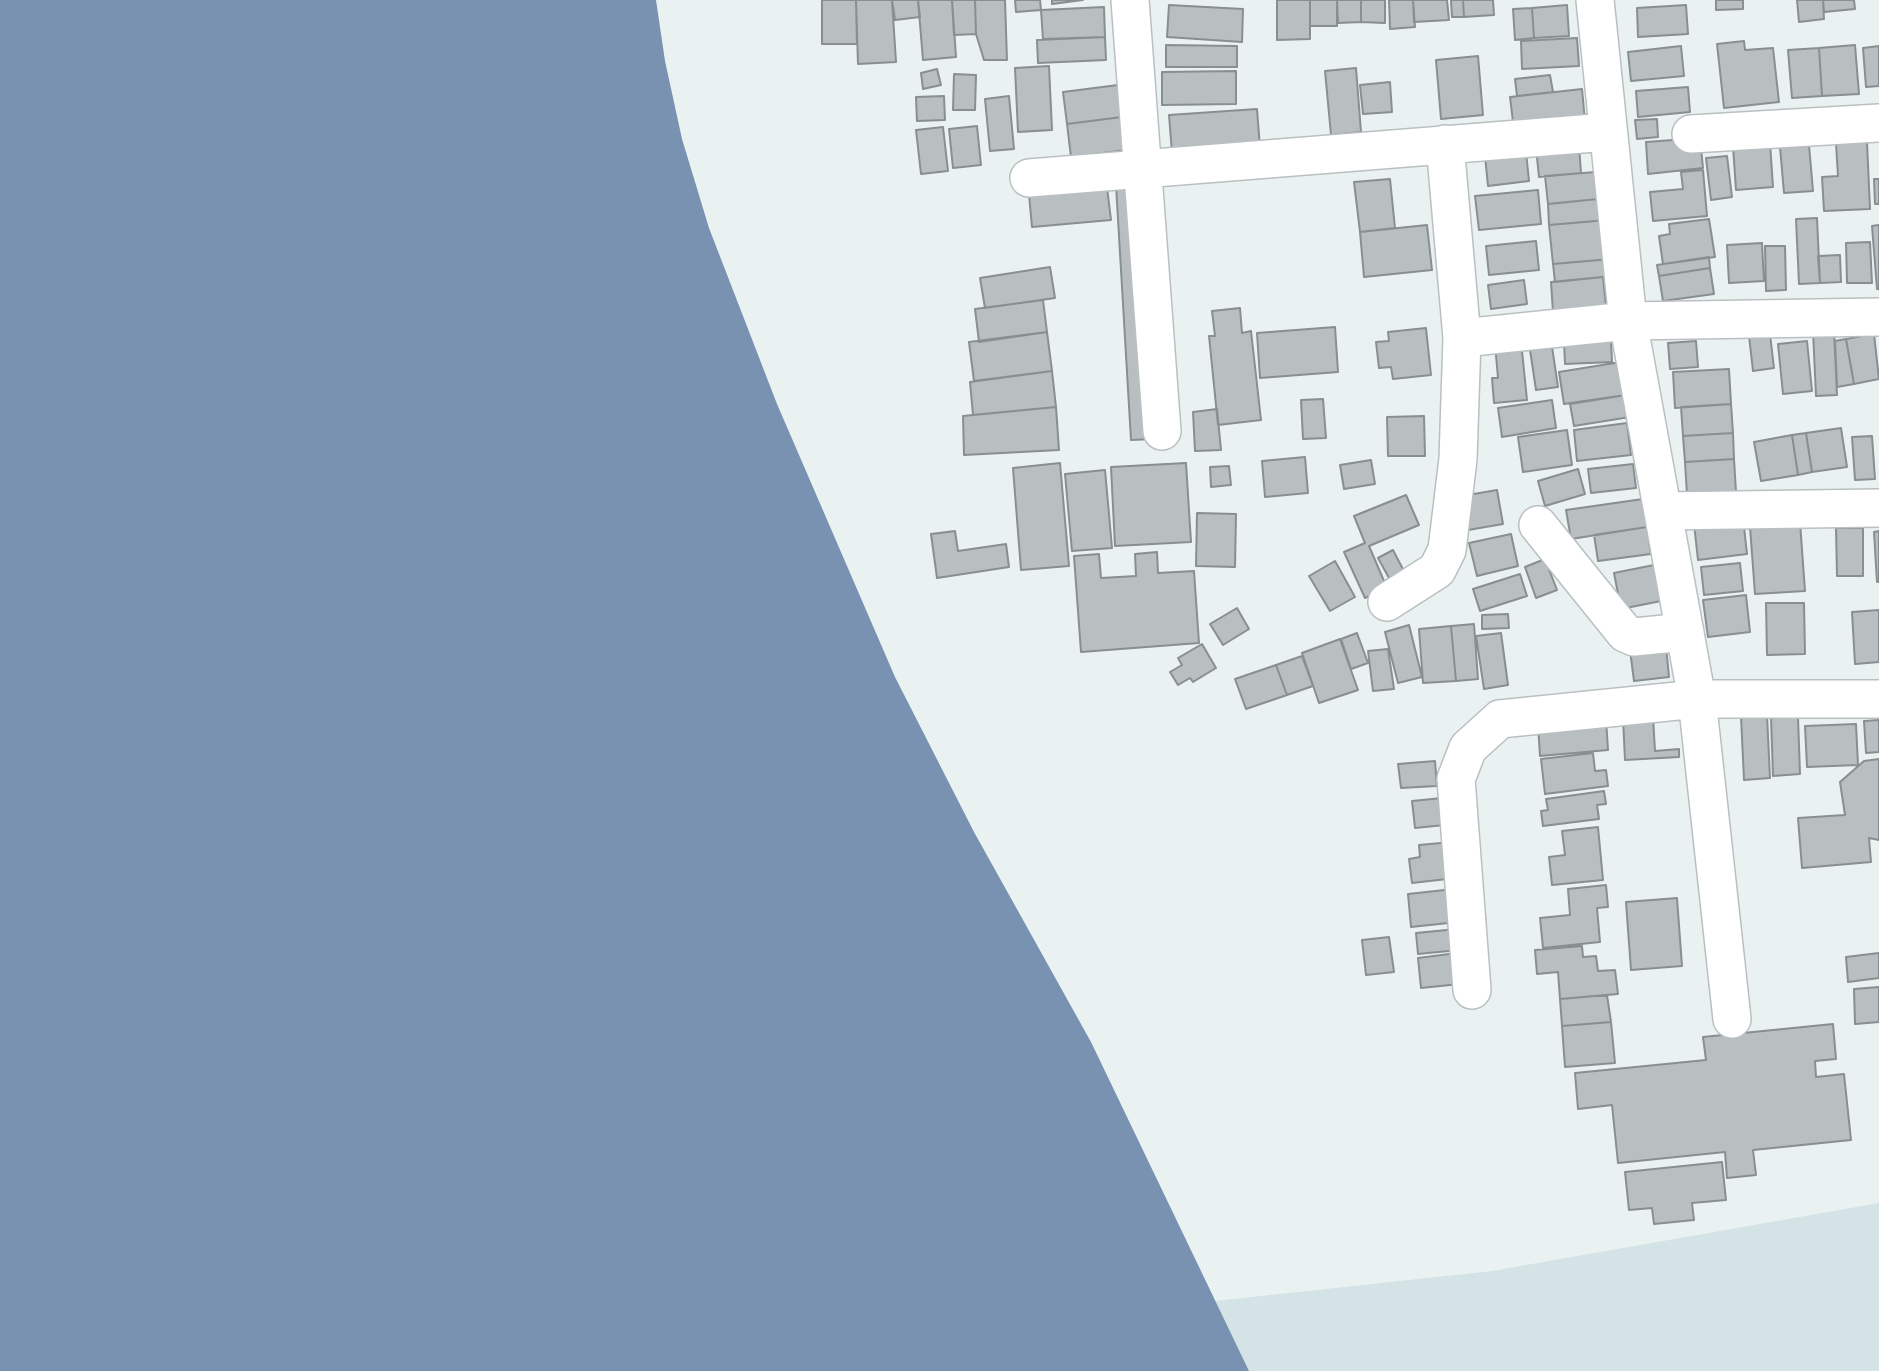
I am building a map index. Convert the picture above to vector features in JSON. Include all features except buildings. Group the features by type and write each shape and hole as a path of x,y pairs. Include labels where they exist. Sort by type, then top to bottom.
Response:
{"street":[{"path":"1130,0 1162,431"},
{"path":"1595,0 1628,321 1697,699 1732,1019"},
{"path":"1691,134 1879,123"},
{"path":"1029,177 1141,166 1607,132"},
{"path":"1387,602 1437,570 1447,550 1458,459 1462,338 1445,144"},
{"path":"1462,338 1628,321 1879,317"},
{"path":"1663,511 1879,508"},
{"path":"1538,524 1625,634 1634,637 1685,632"},
{"path":"1472,990 1456,779 1468,748 1500,719 1697,699 1879,699"}],"shaded area":[{"path":"1879,1203 1879,1371 1249,1371 1215,1301 1492,1271"}],"water":[{"path":"0,0 656,0 665,61 682,139 709,228 777,404 895,677 974,832 1091,1042 1249,1371 0,1371"}]}
